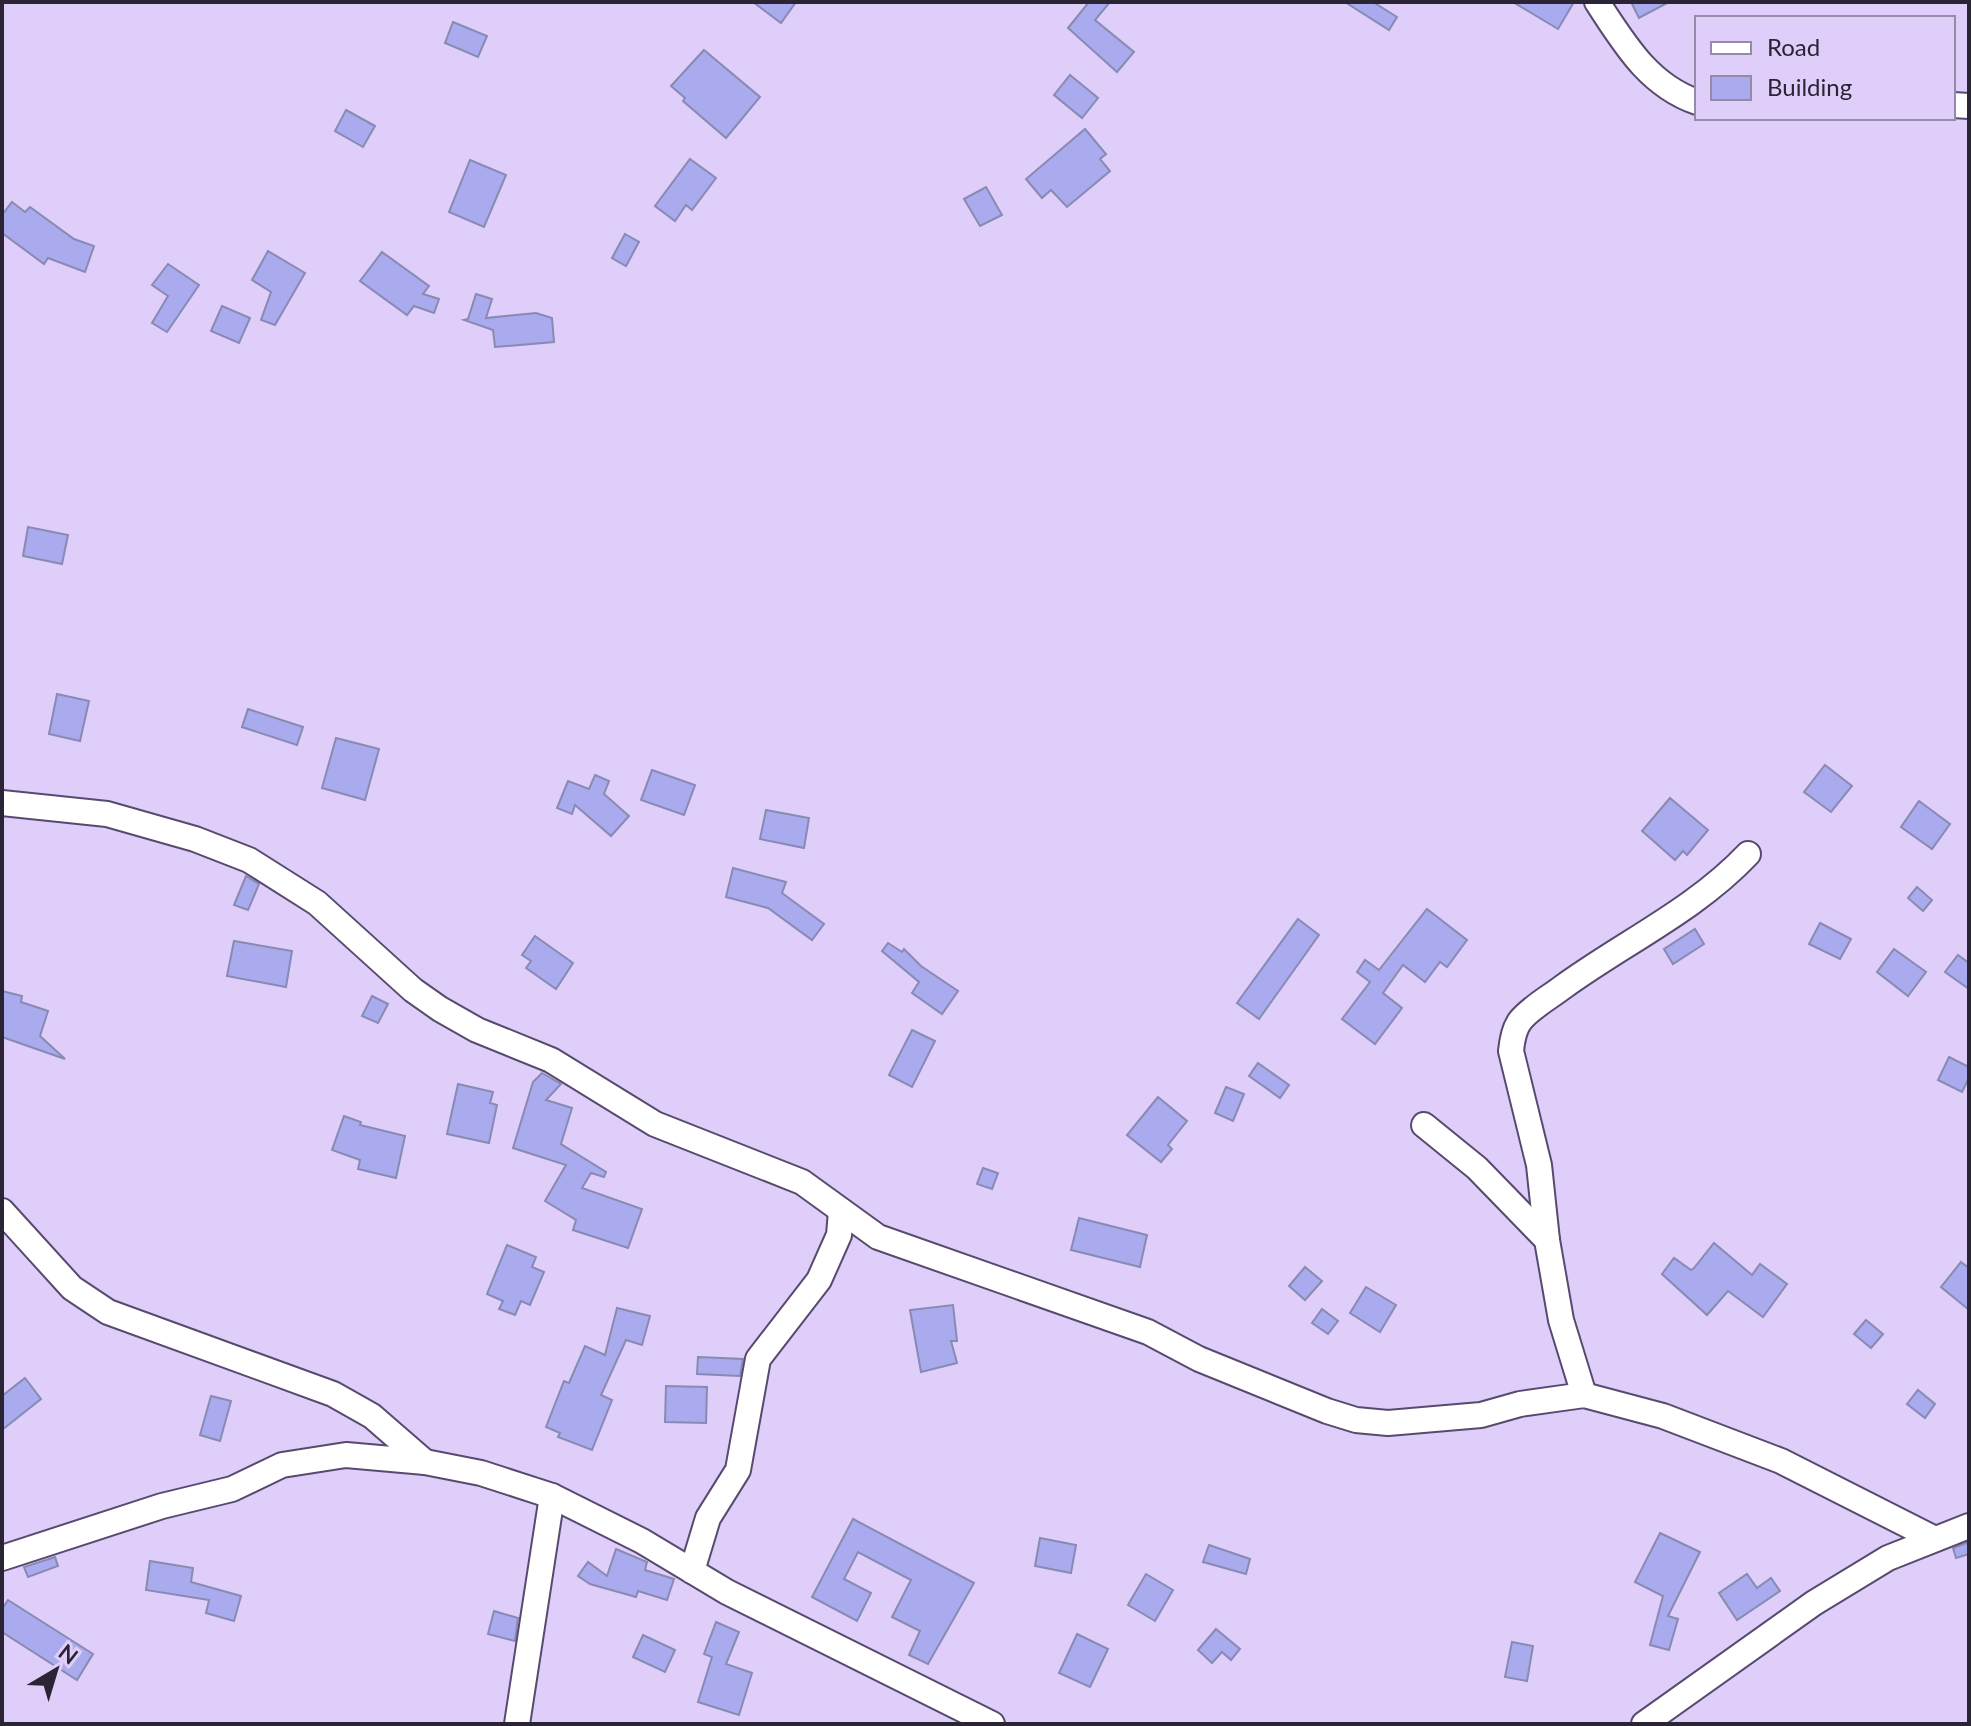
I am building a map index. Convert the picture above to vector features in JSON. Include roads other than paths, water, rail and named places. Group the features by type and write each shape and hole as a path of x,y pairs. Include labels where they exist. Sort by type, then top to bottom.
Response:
{"street":[{"path":"1597,2 1639,64 1666,88 1695,101"},
{"path":"2,803 64,807 107,814 195,839 249,860 317,903 413,990 440,1009 477,1030 551,1060 655,1124 802,1182 878,1237 1148,1332 1199,1359 1356,1420 1388,1423 1481,1415 1520,1404 1584,1395 1663,1416 1781,1461 1935,1539"},
{"path":"1584,1395 1561,1320 1547,1240 1539,1165 1511,1051 1519,1022 1596,963 1669,920 1711,889 1748,854"},
{"path":"1424,1125 1477,1168 1547,1240"},
{"path":"2,1211 72,1288 108,1312 333,1394 372,1416 425,1462"},
{"path":"692,1571 708,1518 738,1470 758,1359 819,1280 839,1235 841,1211"},
{"path":"2,1558 162,1506 232,1489 282,1465 346,1455 425,1462 481,1473 552,1496 642,1541 740,1598 992,1724"},
{"path":"517,1724 552,1496"},
{"path":"1644,1724 1814,1603 1888,1558 1969,1526"}]}
